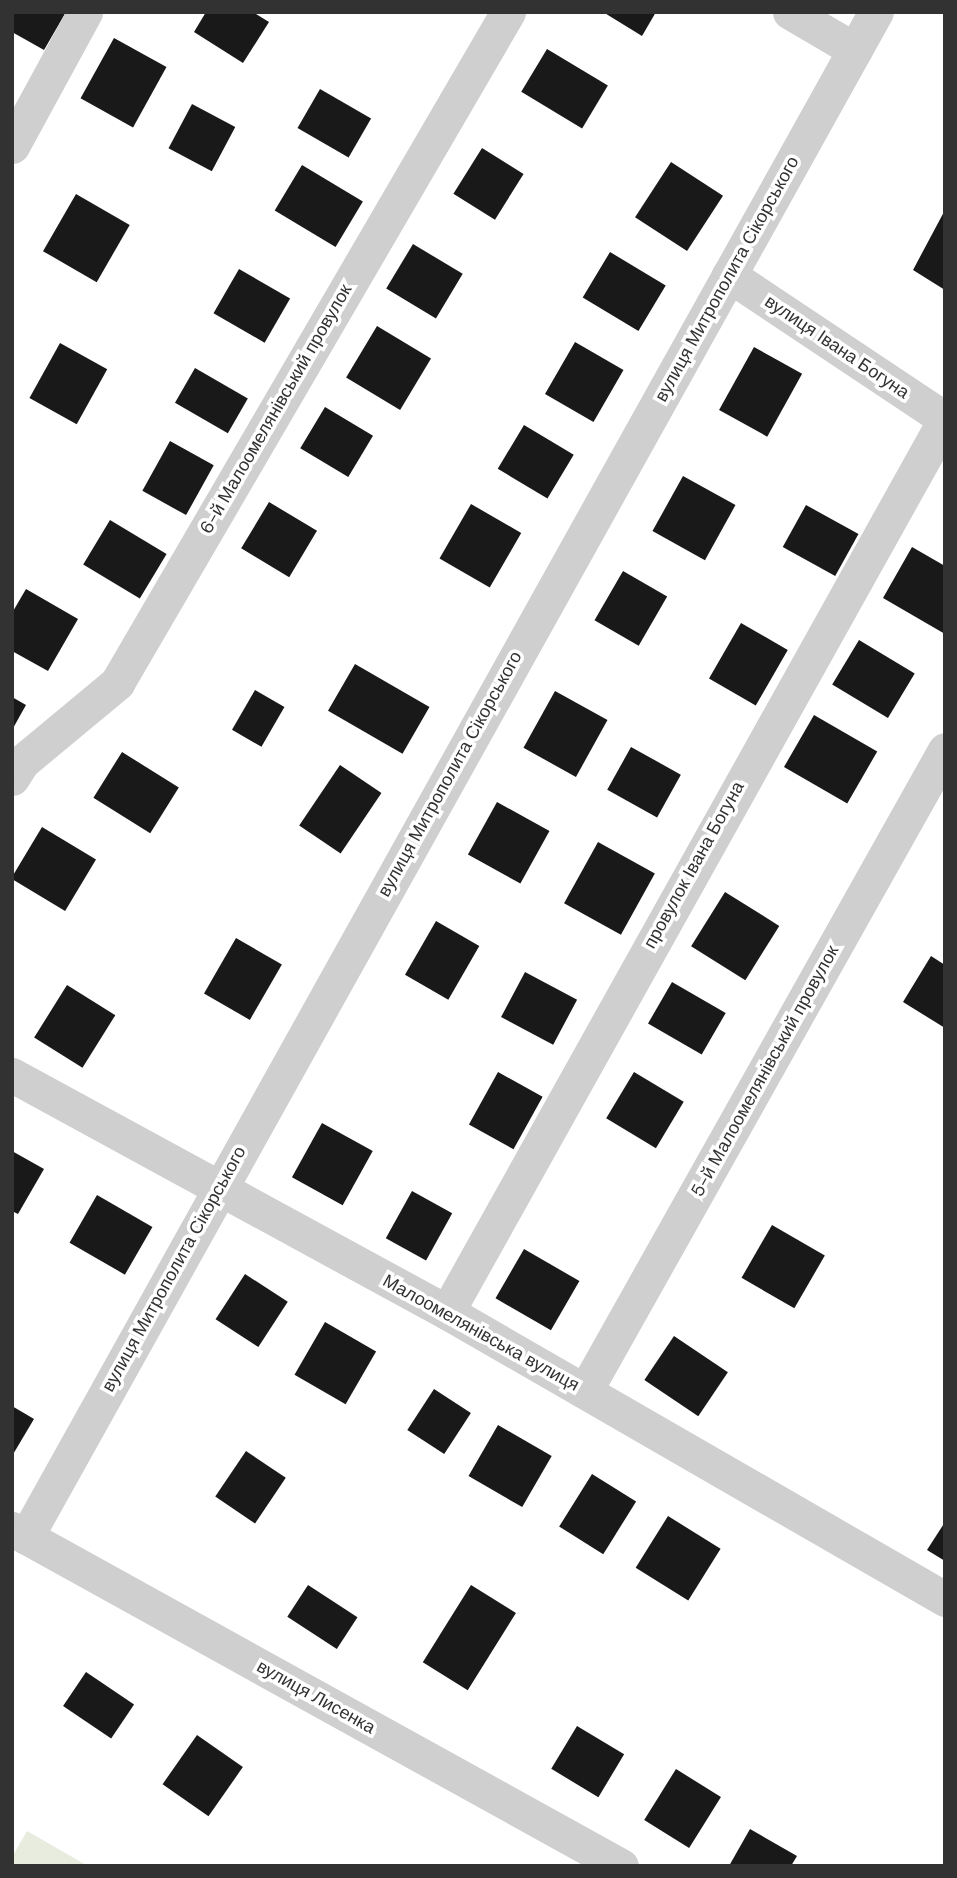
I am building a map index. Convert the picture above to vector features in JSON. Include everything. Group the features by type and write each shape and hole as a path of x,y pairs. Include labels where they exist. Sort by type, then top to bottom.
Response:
{"street":[{"path":"12,146 85,12"},
{"name":"6-й Малоомелянівський провулок","path":"12,778 22,762 117,683 508,12"},
{"path":"790,12 855,50"},
{"name":"вулиця Митрополита Сікорського","path":"19,1533 218,1189 876,12"},
{"name":"вулиця Івана Богуна","path":"729,275 945,419"},
{"name":"провулок Івана Богуна","path":"447,1312 945,419"},
{"name":"5-й Малоомелянівський провулок","path":"585,1391 945,750"},
{"name":"Малоомелянівська вулиця","path":"12,1074 447,1312 945,1600"},
{"name":"вулиця Лисенка","path":"19,1533 621,1866"}],"shaded area":[{"path":"27,1831 88,1866 12,1866 12,1857"}],"building":[{"path":"12,12 66,12 44,50 12,32"},
{"path":"206,12 253,12 269,22 243,63 194,32"},
{"path":"603,12 656,12 642,36"},
{"path":"114,38 166,67 133,127 81,98"},
{"path":"547,49 608,86 582,128 521,92"},
{"path":"320,89 371,118 349,157 298,128"},
{"path":"192,104 235,127 212,171 169,148"},
{"path":"482,148 524,174 495,220 453,194"},
{"path":"671,162 723,196 687,251 635,217"},
{"path":"302,165 363,202 336,247 275,210"},
{"path":"76,194 130,225 97,282 43,251"},
{"path":"945,210 945,290 913,270"},
{"path":"413,244 463,274 436,318 386,289"},
{"path":"610,252 666,285 638,331 583,297"},
{"path":"239,269 290,298 265,343 214,313"},
{"path":"377,326 431,358 400,410 346,377"},
{"path":"575,342 623,370 593,422 545,394"},
{"path":"60,343 107,369 77,424 29,398"},
{"path":"754,347 802,374 767,437 719,410"},
{"path":"195,368 248,398 228,433 175,403"},
{"path":"325,407 373,436 348,477 300,448"},
{"path":"524,425 574,455 547,499 498,469"},
{"path":"170,441 214,465 186,515 142,491"},
{"path":"683,476 735,505 705,560 652,531"},
{"path":"269,502 317,531 289,577 241,548"},
{"path":"471,504 521,533 490,588 440,559"},
{"path":"806,505 858,534 835,576 783,547"},
{"path":"110,520 167,554 140,599 83,565"},
{"path":"912,547 945,566 945,634 883,598"},
{"path":"623,571 667,596 639,646 594,620"},
{"path":"26,589 78,619 48,671 12,651 12,613"},
{"path":"741,623 788,650 756,705 709,678"},
{"path":"859,640 915,673 888,718 832,685"},
{"path":"355,664 429,707 402,754 328,711"},
{"path":"255,690 284,707 261,747 232,730"},
{"path":"555,691 607,720 576,777 523,748"},
{"path":"12,697 26,705 12,730"},
{"path":"814,715 877,752 847,803 784,767"},
{"path":"631,747 681,775 657,817 607,790"},
{"path":"122,752 179,788 150,833 93,798"},
{"path":"340,765 381,793 341,853 299,826"},
{"path":"497,802 549,831 520,884 468,854"},
{"path":"42,827 96,859 65,911 12,879"},
{"path":"598,842 655,874 621,935 564,903"},
{"path":"725,892 779,926 745,980 691,946"},
{"path":"436,921 479,946 448,1000 405,975"},
{"path":"236,938 282,964 250,1020 204,993"},
{"path":"931,956 945,965 945,1028 903,1002"},
{"path":"525,972 577,1000 553,1045 501,1017"},
{"path":"672,982 726,1013 702,1055 648,1024"},
{"path":"67,985 115,1015 82,1068 34,1038"},
{"path":"498,1072 543,1097 514,1149 469,1124"},
{"path":"634,1072 684,1102 656,1148 606,1118"},
{"path":"322,1123 373,1151 343,1205 292,1177"},
{"path":"12,1151 44,1169 18,1214 12,1211"},
{"path":"412,1191 452,1213 426,1261 386,1238"},
{"path":"97,1195 152,1227 125,1275 70,1243"},
{"path":"772,1225 825,1256 794,1308 742,1278"},
{"path":"524,1249 579,1281 551,1330 496,1298"},
{"path":"245,1274 288,1302 258,1347 216,1319"},
{"path":"325,1322 376,1352 346,1404 295,1375"},
{"path":"674,1336 728,1372 698,1416 644,1380"},
{"path":"434,1389 471,1413 444,1454 407,1430"},
{"path":"12,1406 34,1419 12,1456"},
{"path":"498,1425 552,1456 522,1507 468,1476"},
{"path":"246,1451 286,1478 255,1523 215,1497"},
{"path":"592,1474 636,1502 603,1554 559,1527"},
{"path":"668,1516 721,1549 688,1601 636,1568"},
{"path":"945,1522 945,1561 927,1550"},
{"path":"308,1585 357,1617 337,1649 287,1617"},
{"path":"471,1585 516,1613 468,1690 423,1662"},
{"path":"86,1672 134,1704 111,1738 63,1706"},
{"path":"577,1726 624,1754 598,1797 551,1769"},
{"path":"197,1735 243,1767 208,1816 163,1784"},
{"path":"676,1769 721,1797 689,1848 644,1820"},
{"path":"750,1829 797,1856 791,1866 729,1866"}]}
